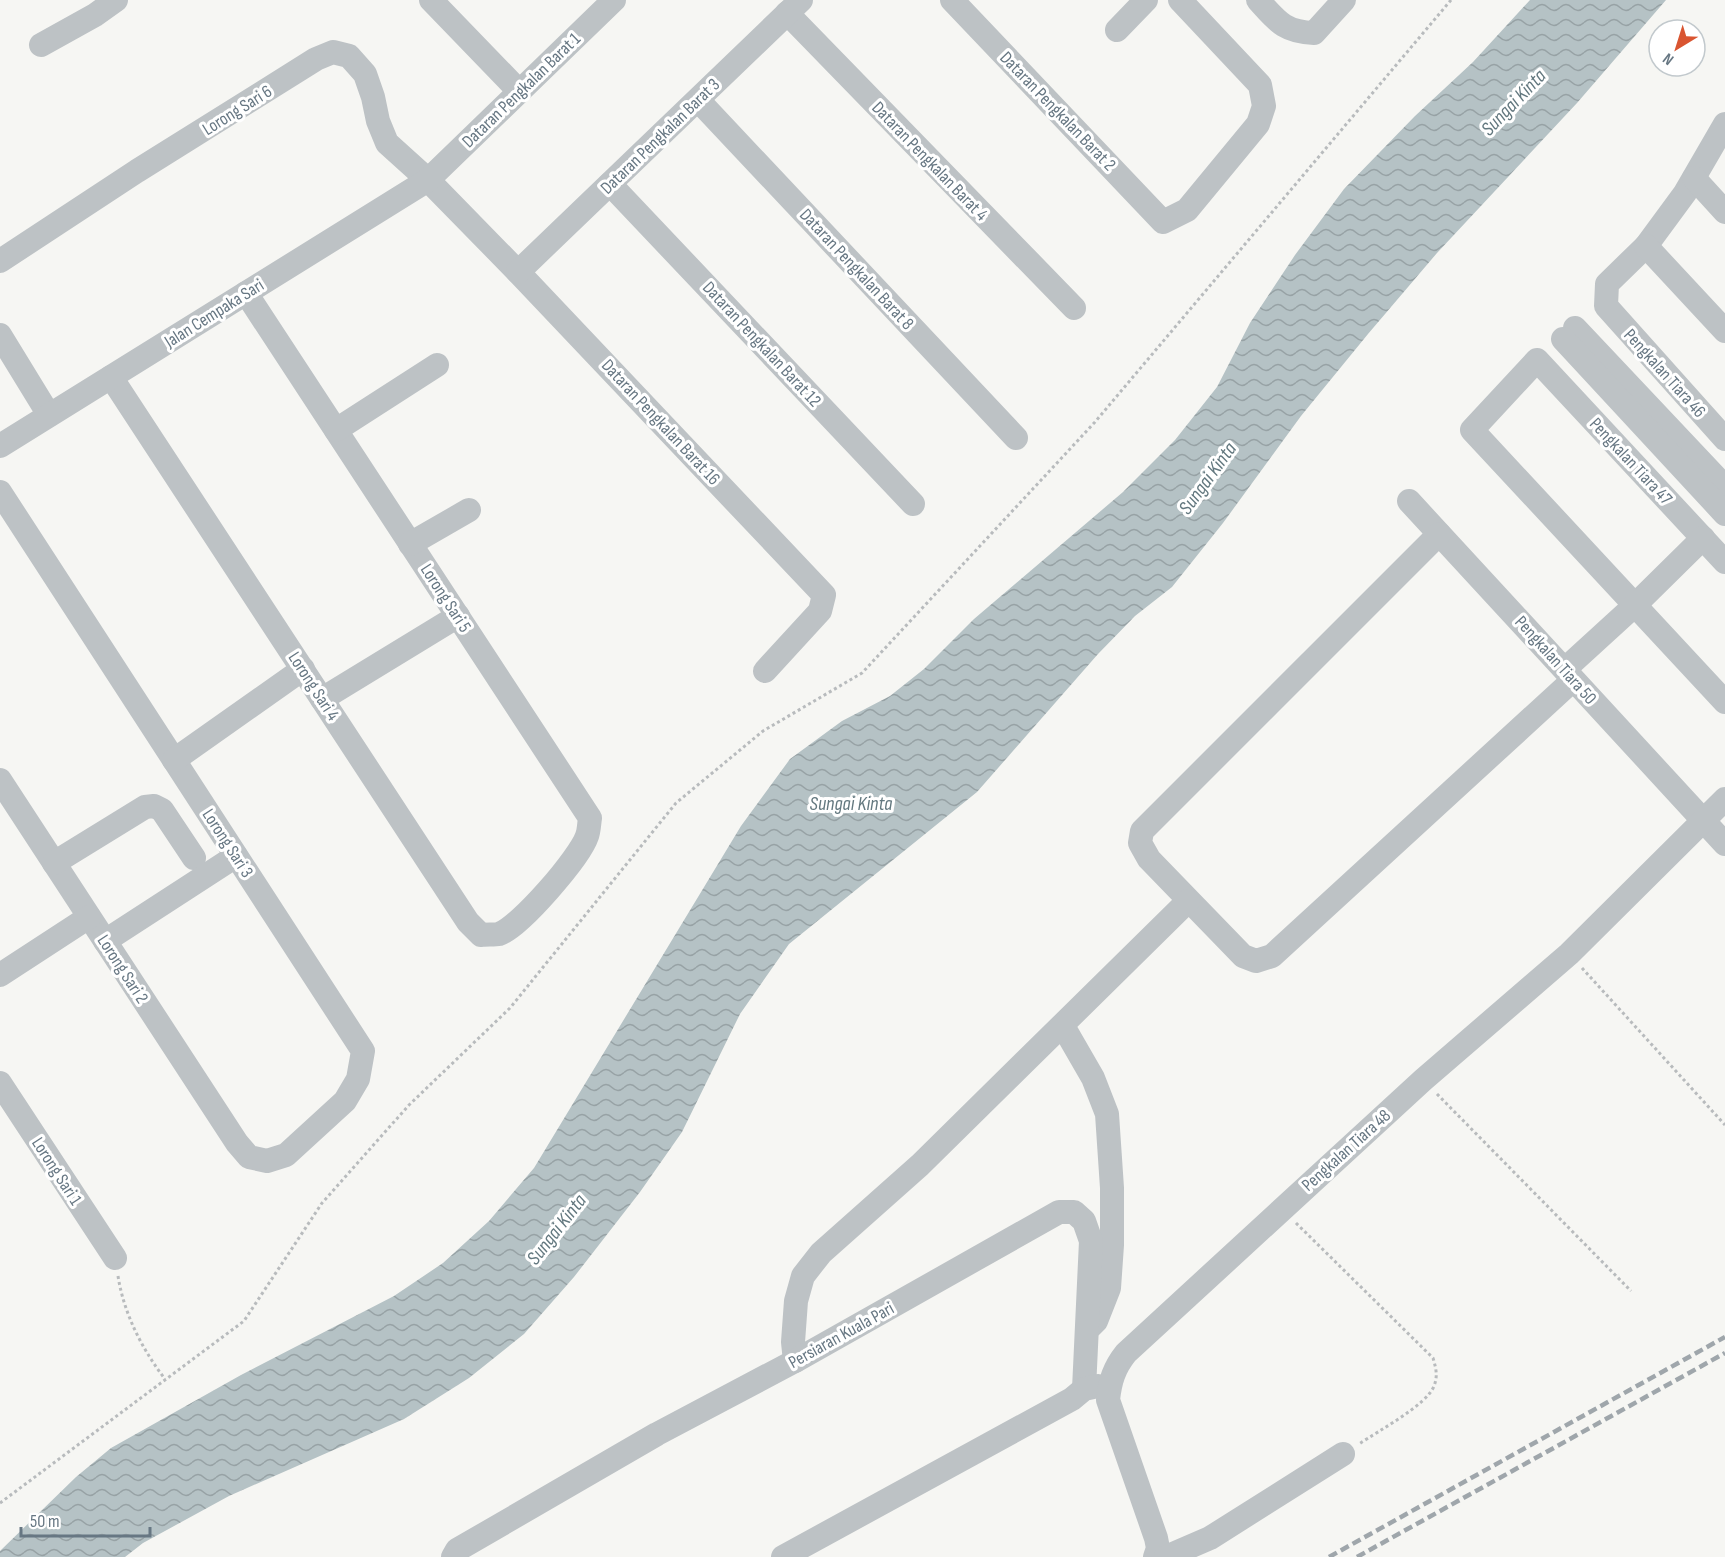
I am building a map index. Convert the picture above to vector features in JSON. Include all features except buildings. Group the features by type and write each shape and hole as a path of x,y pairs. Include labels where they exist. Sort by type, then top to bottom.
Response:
{"street":[{"path":"41,45 117,0"},
{"path":"431,0 519,92"},
{"name":"Dataran Pengkalan Barat 2","path":"952,0 1163,222 1187,210 1258,124 1264,106 1260,85 1180,0"},
{"path":"1116,30 1146,0"},
{"path":"1258,0 1276,20 1295,32 1314,33 1344,0"},
{"name":"Dataran Pengkalan Barat 1","path":"428,180 612,1"},
{"name":"Dataran Pengkalan Barat 3","path":"518,272 794,7"},
{"name":"Dataran Pengkalan Barat 4","path":"794,7 1074,308"},
{"name":"Lorong Sari 6","path":"0,261 137,171 238,110 316,59 333,52 349,56 365,74 378,121 387,143 428,180"},
{"name":"Dataran Pengkalan Barat 8","path":"698,100 1016,438"},
{"path":"1725,124 1694,178 1646,246 1725,331"},
{"path":"1694,178 1725,212"},
{"name":"Dataran Pengkalan Barat 16","path":"428,180 824,595 820,611 765,670"},
{"name":"Jalan Cempaka Sari","path":"0,446 428,180"},
{"name":"Dataran Pengkalan Barat 12","path":"610,184 914,504"},
{"name":"Pengkalan Tiara 46","path":"1646,246 1607,284 1606,306 1725,440"},
{"name":"Lorong Sari 5","path":"246,293 590,818 587,837 569,866 538,902"},
{"path":"1569,334 1700,474 1725,514"},
{"path":"0,335 50,415"},
{"name":"Pengkalan Tiara 47","path":"1634,606 1472,429 1537,360 1725,562"},
{"path":"336,430 437,365"},
{"name":"Lorong Sari 4","path":"111,377 468,922 481,935 499,934 538,902"},
{"path":"1700,474 1725,487"},
{"path":"1670,502 1700,474"},
{"name":"Lorong Sari 3","path":"0,492 363,1051 357,1079 345,1101 286,1155 267,1161 249,1157"},
{"name":"Pengkalan Tiara 50","path":"1408,501 1725,844"},
{"path":"410,544 469,510"},
{"path":"1439,534 1142,831 1140,843 1149,859 1243,956 1256,961 1272,956 1569,674 1703,538"},
{"path":"1634,606 1725,702"},
{"path":"322,699 458,616"},
{"path":"174,760 303,669"},
{"name":"Lorong Sari 2","path":"0,780 237,1143 249,1157"},
{"name":"Pengkalan Tiara 48","path":"1109,1384 1117,1365 1126,1353 1424,1080 1569,954 1725,798"},
{"path":"54,863 145,807 154,806 162,810 194,858"},
{"path":"105,941 236,856"},
{"path":"795,1361 796,1301 802,1276 808,1268 821,1253 920,1166 1188,901"},
{"path":"0,975 89,917"},
{"path":"1063,1026 1094,1078 1107,1114 1112,1188 1109,1288 1094,1325 1087,1327"},
{"name":"Lorong Sari 1","path":"0,1083 115,1258"},
{"name":"Persiaran Kuala Pari","path":"453,1557 457,1550 657,1434 795,1361 1059,1212 1074,1212 1084,1221 1091,1241 1084,1389"},
{"path":"783,1557 1072,1399 1084,1389 1109,1384 1107,1400 1156,1538 1158,1548 1155,1557"},
{"path":"1166,1557 1210,1538 1343,1454"}],"path":[{"path":"0,1503 244,1321 322,1203 409,1105 510,1008 676,803 763,731 862,673 1095,422 1451,0"},
{"path":"1569,954 1725,1125"},
{"path":"1424,1080 1631,1292"},
{"path":"1282,1209 1433,1358 1437,1373 1434,1387 1426,1400 1343,1454"},
{"path":"115,1258 122,1297 135,1331 150,1360 165,1379"}],"water":[{"name":"Sungai Kinta","path":"1530,0 1666,0 1650,18 1647,18 1647,22 1577,103 1437,253 1368,334 1301,416 1223,523 1172,587 1135,616 1098,654 977,792 789,944 740,1014 682,1132 640,1192 574,1277 524,1334 469,1378 404,1419 229,1496 143,1543 125,1557 0,1557 0,1551 76,1477 111,1448 241,1375 394,1296 443,1263 489,1221 534,1168 741,826 790,759 842,721 890,696 924,669 974,619 1123,492 1175,440 1217,387 1250,323 1295,255 1344,189 1415,116 1473,62"}],"railway":[{"path":"1329,1557 1725,1337"},
{"path":"1357,1557 1725,1353"}]}
